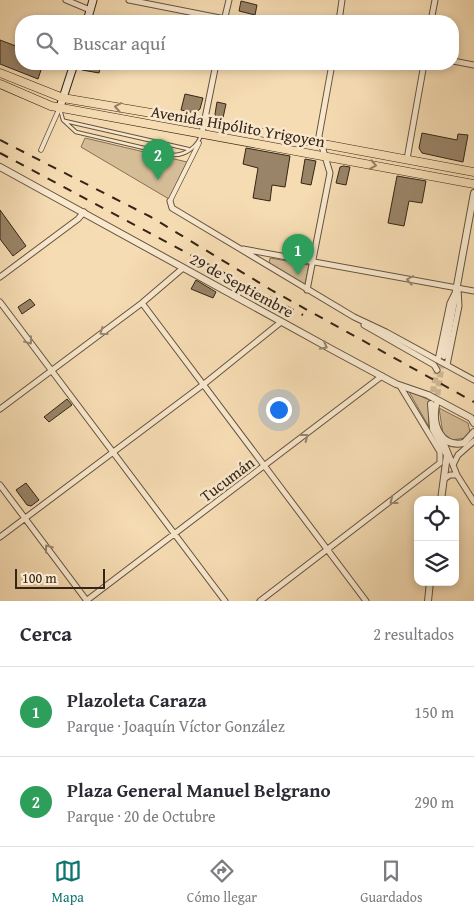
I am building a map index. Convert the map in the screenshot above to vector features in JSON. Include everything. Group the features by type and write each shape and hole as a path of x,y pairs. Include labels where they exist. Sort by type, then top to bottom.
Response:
{"main road":[{"path":"89,15 93,0"},
{"path":"60,107 72,70"},
{"name":"Avenida Hipólito Yrigoyen","path":"0,73 63,98 474,172"},
{"name":"Avenida Hipólito Yrigoyen","path":"0,84 50,106 474,184"}],"street":[{"path":"66,0 90,10"},
{"path":"129,0 200,15"},
{"path":"225,15 229,0"},
{"path":"340,15 342,0"},
{"path":"432,15 435,0"},
{"path":"459,62 474,65"},
{"path":"202,133 215,70"},
{"path":"307,290 328,180 329,166 319,136 331,70"},
{"path":"407,159 423,70"},
{"path":"41,150 60,107"},
{"path":"199,143 170,201 172,208 354,317 441,358 447,365 474,380"},
{"name":"29 de Septiembre","path":"0,167 400,386 428,395 473,420"},
{"path":"441,358 458,288 474,193"},
{"path":"0,277 78,219 84,212"},
{"path":"240,249 474,291"},
{"path":"0,409 142,304 184,268"},
{"path":"447,365 459,306 458,288"},
{"path":"0,302 225,601"},
{"path":"142,304 366,601"},
{"path":"354,317 371,330 434,365 437,370"},
{"path":"0,538 204,384 281,322"},
{"name":"Tucumán","path":"87,601 382,376"},
{"path":"400,386 440,452 474,502"},
{"path":"442,496 447,462 447,455 433,430 433,405 435,422 441,436 447,462"},
{"path":"441,436 449,442 459,444 469,440 474,432"},
{"path":"260,601 428,474 458,455 474,441"},
{"path":"444,479 450,475 457,475"},
{"path":"0,485 87,601"},
{"path":"428,601 430,586"}],"lane":[{"path":"60,107 63,120 76,132 174,156 190,150 199,143 202,133"},
{"path":"63,120 190,150"}],"shaded area":[{"path":"85,138 187,162 169,199 81,147"},
{"path":"270,258 309,265 305,285 269,264"},
{"path":"408,390 429,400 429,427"},
{"path":"439,408 468,423 470,432 465,438 453,440 443,434"}],"building":[{"path":"241,1 257,5 255,15 239,11"},
{"path":"0,40 15,46 15,70 0,64"},
{"path":"15,70 41,70 38,79"},
{"path":"82,70 100,70 99,73"},
{"path":"185,94 203,98 200,109 195,113 181,110"},
{"path":"217,102 226,104 223,118 216,117"},
{"path":"422,133 457,140 458,134 468,135 463,162 422,153 419,148"},
{"path":"246,148 290,156 285,187 272,185 270,201 253,198 258,168 243,164"},
{"path":"305,159 316,161 311,185 301,183"},
{"path":"340,167 350,167 346,185 336,183"},
{"path":"397,176 426,181 422,203 409,201 404,226 388,223"},
{"path":"0,210 26,246 13,256 0,239"},
{"path":"196,280 216,292 213,298 191,289"},
{"path":"30,299 35,305 22,314 18,307"},
{"path":"67,399 72,405 49,422 44,417"},
{"path":"26,483 39,500 31,506 27,505 16,490"}],"tunnel":[{"path":"436,404 443,357"},
{"path":"431,401 437,370"}],"railway":[{"path":"0,140 151,217 273,291 474,402"},
{"path":"0,153 303,315"}],"place":[{"name":"Plaza General Manuel Belgrano","path":"158,180"},
{"name":"Plazoleta Caraza","path":"298,275"}]}
